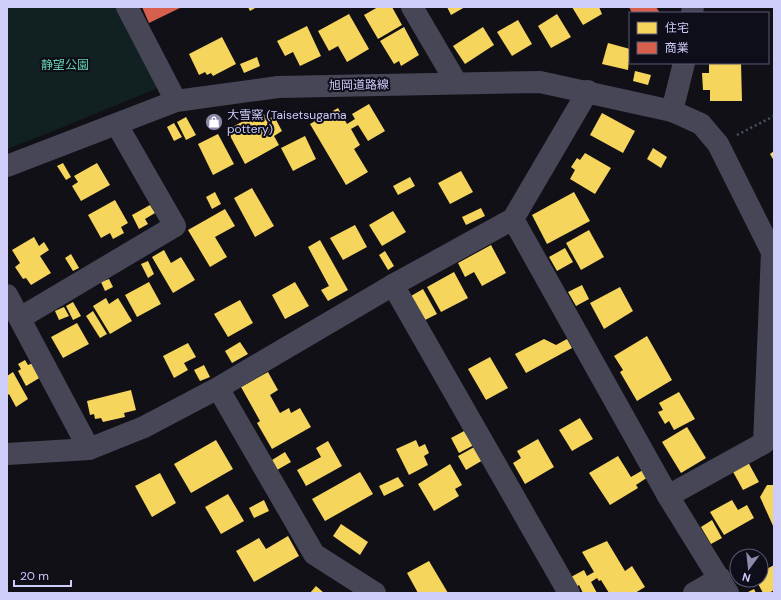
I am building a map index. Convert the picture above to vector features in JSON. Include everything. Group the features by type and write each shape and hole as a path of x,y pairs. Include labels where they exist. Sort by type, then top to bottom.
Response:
{"street":[{"path":"127,7 176,101"},
{"path":"412,7 456,82"},
{"path":"672,110 684,64"},
{"name":"旭岡道路線","path":"7,166 117,125 176,101 278,87 456,82 540,82 672,110 701,124 718,144 772,252 764,443 668,496"},
{"path":"7,454 89,449 144,427 218,388 393,285 513,219 588,91"},
{"path":"20,318 175,226 117,125"},
{"path":"513,219 668,496 724,586 694,593"},
{"path":"393,285 570,593"},
{"path":"7,295 89,449"},
{"path":"218,388 314,554 375,593"}],"path":[{"path":"718,144 774,116"}],"green space":[{"name":"静望公園","path":"7,7 116,7 158,88 7,149"}],"building: 住宅":[{"path":"248,7 257,7 250,11"},
{"path":"378,7 392,7 402,25 378,39 364,15"},
{"path":"447,7 465,7 451,15"},
{"path":"572,7 599,7 602,14 583,25"},
{"path":"349,14 369,49 347,62 338,46 329,51 318,31"},
{"path":"557,14 571,37 551,48 538,26"},
{"path":"518,20 532,44 512,56 497,32"},
{"path":"307,26 321,56 300,66 293,52 285,56 277,41"},
{"path":"404,27 419,55 401,66 399,61 394,64 380,41"},
{"path":"483,27 494,45 465,64 453,46"},
{"path":"222,37 236,64 213,76 211,73 207,75 205,72 199,75 189,54"},
{"path":"608,43 629,49 628,70 602,64"},
{"path":"257,57 260,66 244,73 240,64"},
{"path":"709,64 741,64 742,101 710,101 710,90 703,90 702,73 709,73"},
{"path":"635,71 651,75 648,85 633,81"},
{"path":"369,104 385,131 368,141 358,125 351,129 360,145 354,149 368,172 346,185 310,124 338,108 347,124 355,119 352,114"},
{"path":"262,111 267,120 274,116 282,131 274,136 279,145 245,164 227,130"},
{"path":"602,113 635,131 623,153 590,135"},
{"path":"186,117 196,135 186,140 177,122"},
{"path":"174,123 182,137 174,141 167,127"},
{"path":"218,134 234,164 213,175 198,144"},
{"path":"305,136 316,159 293,171 281,148"},
{"path":"653,148 667,157 661,168 647,159"},
{"path":"774,151 774,161 770,154"},
{"path":"585,153 611,168 595,194 570,179 575,170 571,167 577,158 580,160"},
{"path":"63,163 71,177 66,180 57,166"},
{"path":"97,163 110,185 81,201 72,186 78,182 74,176"},
{"path":"461,171 473,192 450,204 438,183"},
{"path":"410,177 415,186 398,195 393,186"},
{"path":"252,188 274,226 255,237 234,198"},
{"path":"215,192 221,204 212,209 206,197"},
{"path":"574,192 590,221 547,244 532,215"},
{"path":"115,200 128,223 121,227 124,233 113,239 110,233 101,238 88,215"},
{"path":"150,205 155,213 145,219 148,224 139,229 132,215"},
{"path":"481,208 485,216 466,225 462,217"},
{"path":"225,209 235,226 215,237 227,257 210,267 188,230"},
{"path":"393,211 406,232 382,246 369,225"},
{"path":"355,225 367,247 343,260 330,238"},
{"path":"589,230 604,257 581,270 566,243"},
{"path":"34,237 39,246 44,242 49,250 40,256 51,273 31,285 26,278 23,279 15,267 20,263 12,250"},
{"path":"320,240 348,290 328,301 321,290 329,286 308,247"},
{"path":"491,245 506,273 482,286 474,272 465,277 458,263"},
{"path":"565,248 573,262 557,271 549,257"},
{"path":"164,250 171,263 181,257 195,280 173,293 152,257"},
{"path":"385,251 394,266 388,270 379,255"},
{"path":"71,254 79,268 73,271 65,258"},
{"path":"148,261 154,274 148,278 141,264"},
{"path":"454,272 468,298 441,312 427,287"},
{"path":"109,279 113,287 105,291 101,282"},
{"path":"149,282 161,304 137,317 125,295"},
{"path":"295,282 309,306 285,319 272,295"},
{"path":"582,285 589,299 576,306 568,292"},
{"path":"620,287 633,311 604,329 590,303"},
{"path":"423,289 437,314 425,320 411,296"},
{"path":"106,298 109,304 118,298 132,321 110,334 93,306"},
{"path":"240,300 253,323 228,337 214,314"},
{"path":"73,302 81,316 73,320 66,306"},
{"path":"64,307 69,316 59,320 55,311"},
{"path":"93,311 107,334 100,338 86,316"},
{"path":"77,323 89,344 63,358 51,337"},
{"path":"647,336 672,380 637,401 620,372 623,370 614,356"},
{"path":"544,339 556,345 567,339 572,348 526,373 515,354"},
{"path":"240,342 248,354 232,363 225,351"},
{"path":"188,343 196,357 184,363 188,370 174,378 163,356"},
{"path":"490,357 508,388 486,400 468,369"},
{"path":"25,360 28,365 33,363 41,377 26,386 18,371 21,369 18,364"},
{"path":"204,365 210,377 200,381 194,370"},
{"path":"13,372 28,399 16,407 9,394 7,396 7,376"},
{"path":"268,372 278,390 270,395 280,413 289,408 291,413 300,408 311,427 272,449 257,423 260,421 241,387"},
{"path":"131,390 136,410 124,413 125,417 103,422 101,418 95,419 94,414 90,415 87,401"},
{"path":"679,392 695,419 674,430 669,421 665,424 658,412 663,410 659,403"},
{"path":"580,418 593,439 572,451 559,430"},
{"path":"687,427 706,458 681,473 662,442"},
{"path":"466,430 474,445 459,453 451,438"},
{"path":"538,439 554,467 525,484 513,463 521,458 517,451"},
{"path":"216,440 233,469 191,493 174,464"},
{"path":"416,440 419,447 425,444 429,453 424,456 428,465 409,475 396,449"},
{"path":"328,441 342,466 306,486 297,470 321,457 316,448"},
{"path":"476,446 483,460 466,470 458,456"},
{"path":"285,452 291,462 277,470 272,460"},
{"path":"618,456 631,477 643,470 648,477 636,485 638,488 610,505 589,473"},
{"path":"748,462 759,482 743,490 732,470"},
{"path":"450,464 462,485 455,489 459,496 434,511 418,484"},
{"path":"360,472 373,494 325,521 312,499"},
{"path":"160,473 176,503 152,517 135,486"},
{"path":"398,477 404,486 384,496 379,486"},
{"path":"767,485 774,485 774,528 760,497"},
{"path":"228,494 244,521 221,534 205,507"},
{"path":"264,500 269,511 254,518 249,508"},
{"path":"732,500 738,510 747,505 754,518 724,535 710,512"},
{"path":"712,520 722,538 711,544 701,527"},
{"path":"341,524 368,542 360,555 333,536"},
{"path":"288,536 299,556 254,582 236,551 259,538 266,549"},
{"path":"607,541 625,571 632,566 645,587 635,593 609,593 601,580 599,581 597,578 591,582 597,593 583,593 579,585 575,588 569,578 584,570 587,576 594,572 582,552"},
{"path":"429,561 448,593 418,593 407,573"},
{"path":"774,565 774,590 769,593 763,593 760,588 769,588 769,568"},
{"path":"316,586 324,593 310,593"},
{"path":"754,589 756,593 746,593"}],"building: 商業":[{"path":"142,7 182,7 149,23"},
{"path":"629,7 656,7 659,12 632,12"}],"place":[{"name":"大雪窯 (Taisetsugama pottery)","path":"214,122"}]}
